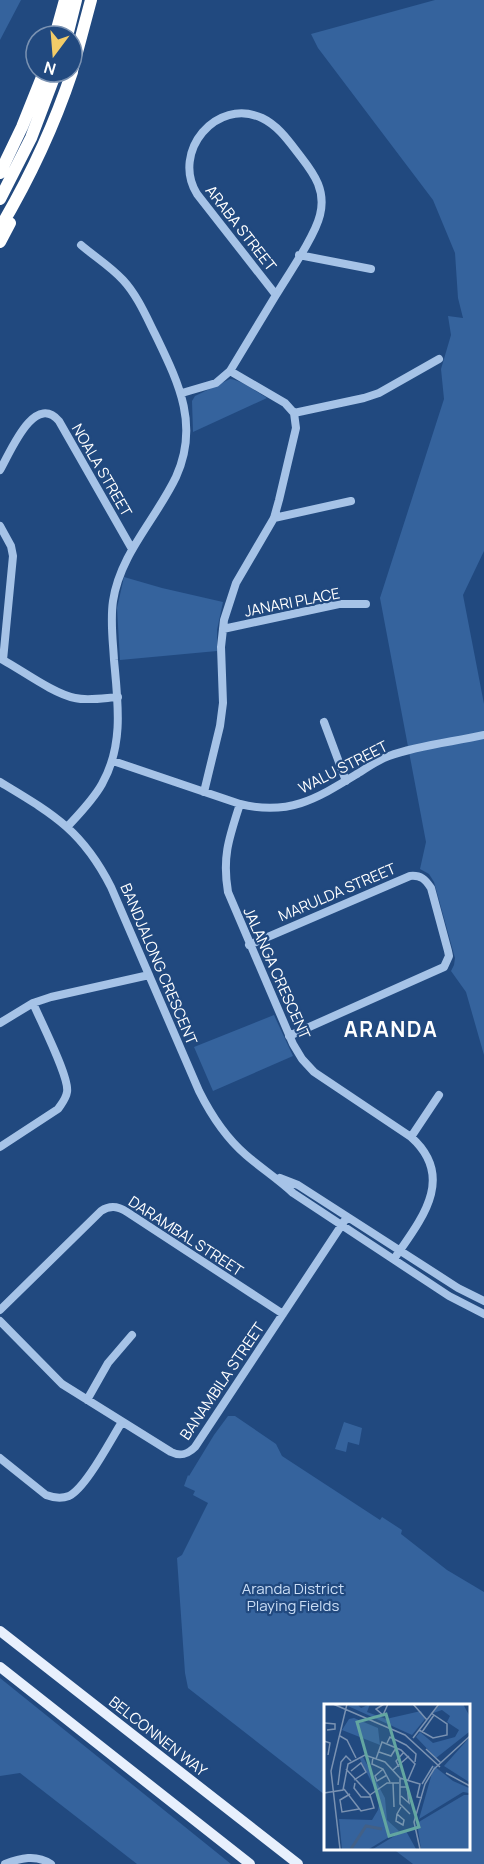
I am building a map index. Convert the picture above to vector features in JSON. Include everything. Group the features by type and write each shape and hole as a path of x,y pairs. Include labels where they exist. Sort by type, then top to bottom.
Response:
{"highway":[{"path":"58,24 65,0"},
{"path":"70,24 76,0"},
{"path":"84,27 91,0"},
{"path":"0,173 27,117 39,84"},
{"path":"0,199 31,138 51,84"},
{"path":"0,228 23,188 68,84"},
{"path":"0,242 45,155 57,112"}],"main road":[{"name":"BELCONNEN WAY","path":"0,1631 298,1864"},
{"path":"0,1667 250,1864"}],"street":[{"name":"ARABA STREET","path":"182,393 216,383 230,371 276,295 320,217 321,191 315,175 283,134 261,117 235,114 209,125 197,138 190,155 189,173 194,189 276,295"},
{"path":"68,826 98,791 113,761 119,728 112,611 116,585 132,549 177,475 183,457 187,429 182,393 174,372 141,307 130,289 109,267 81,245"},
{"path":"299,255 371,269"},
{"path":"294,413 371,395 439,359"},
{"path":"204,792 220,726 223,703 221,647 229,601 236,583 274,518 296,428 294,413 285,404 230,371"},
{"name":"NOALA STREET","path":"0,470 29,422 43,413 52,415 59,422 132,549"},
{"path":"274,518 351,501"},
{"path":"0,526 13,556 2,659 64,695 76,699 118,697"},
{"name":"JANARI PLACE","path":"223,629 339,604 366,604"},
{"path":"324,722 346,781"},
{"name":"WALU STREET","path":"113,761 240,804 266,809 292,807 310,801 389,756 484,735"},
{"name":"BANDJALONG CRESCENT","path":"0,782 39,805 68,826 101,867 199,1091 222,1131 246,1155 293,1193 449,1296 484,1314"},
{"name":"JALANGA CRESCENT","path":"240,804 228,841 225,876 231,900 289,1036 302,1059 314,1072 411,1137 422,1146 431,1163 433,1184 426,1210 394,1259"},
{"name":"MARULDA STREET","path":"249,945 410,876 420,876 431,888 449,956 444,967 289,1036"},
{"path":"0,1023 33,1003 51,997 149,975"},
{"path":"0,1147 58,1109 65,1100 67,1092 65,1077 33,1003"},
{"path":"411,1137 439,1095"},
{"name":"BANDJALONG CRESCENT","path":"273,1175 298,1185 458,1288 484,1301"},
{"name":"DARAMBAL STREET","path":"0,1310 101,1211 115,1207 127,1212 283,1314"},
{"name":"BANAMBILA STREET","path":"0,1321 62,1384 176,1455 185,1455 195,1447 347,1216"},
{"path":"87,1400 108,1363 132,1335"},
{"path":"0,1458 46,1495 62,1498 81,1486 122,1422"},
{"path":"5,1864 24,1857 47,1861 51,1864"}],"green space":[{"path":"0,0 21,0 0,40"},
{"path":"435,0 484,0 484,551 463,595 484,704 484,1055 466,992 451,971 455,958 434,882 429,874 420,869 426,842 380,598 444,399 441,369 451,335 448,316 463,318 458,298 455,253 433,200 318,48 311,34"},
{"path":"230,379 244,384 267,398 193,432 192,401 195,396"},
{"path":"124,577 223,602 217,630 217,651 120,660 117,608"},
{"path":"274,1015 293,1056 213,1091 194,1047"},
{"name":"Aranda District Playing Fields","path":"228,1416 235,1416 276,1444 282,1456 380,1520 382,1517 402,1530 401,1534 447,1570 484,1592 484,1864 413,1864 393,1849 469,1849 469,1704 324,1704 324,1794 188,1688 177,1558 182,1555 208,1503 193,1495 195,1491 184,1486 188,1475"},
{"path":"344,1422 362,1428 359,1445 348,1442 346,1452 335,1449"},
{"path":"0,1678 231,1864 137,1864 20,1773 0,1776"}],"district":[{"name":"ARANDA","path":"391,1029"}]}
